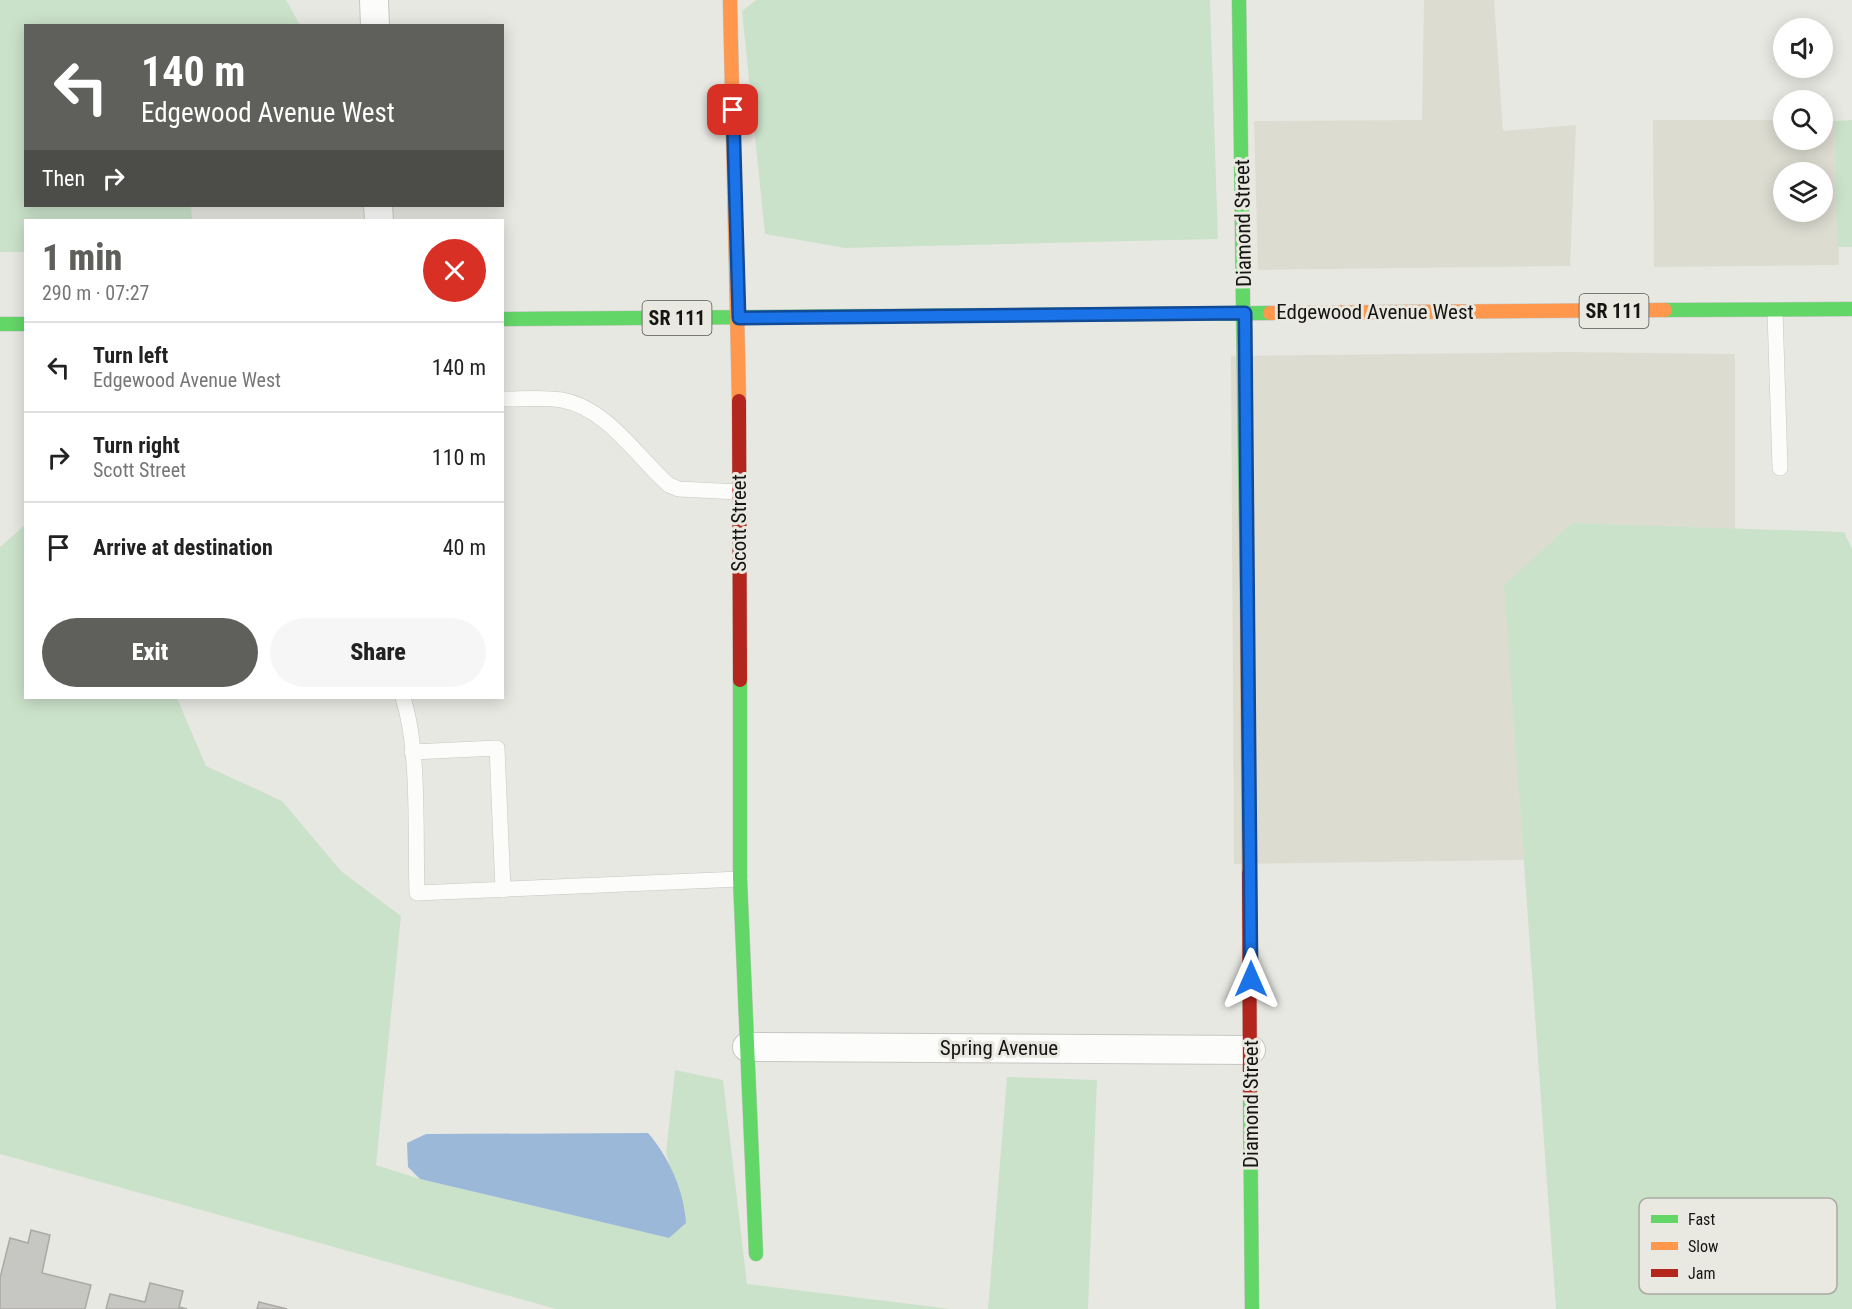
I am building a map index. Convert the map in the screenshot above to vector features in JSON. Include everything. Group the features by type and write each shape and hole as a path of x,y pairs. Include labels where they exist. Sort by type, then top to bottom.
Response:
{"street":[{"path":"374,0 375,24"},
{"name":"Scott Street","path":"730,0 735,265 739,318 740,879 756,1254"},
{"name":"Diamond Street","path":"1239,0 1245,313 1252,1309"},
{"name":"Edgewood Avenue West","path":"504,319 1852,309"},
{"path":"0,324 24,324"},
{"name":"Spring Avenue","path":"747,1047 1251,1050"}],"lane":[{"path":"1775,311 1780,468"},
{"path":"504,399 563,400 581,406 604,421 669,485 679,489 739,492"},
{"path":"403,699 408,713 412,752 417,893 740,879"},
{"path":"412,752 497,748 503,890"}],"shaded area":[{"path":"1424,0 1494,0 1503,131 1576,125 1570,266 1258,270 1254,121 1422,120"},
{"path":"1653,120 1773,120 1773,150 1833,150 1833,121 1835,121 1839,265 1654,267"},
{"path":"1566,352 1735,354 1735,529 1572,523 1505,585 1524,860 1234,864 1231,356"}],"green space":[{"path":"0,0 286,0 299,24 24,24 24,207 191,207 192,219 24,219 24,252 0,252"},
{"path":"756,0 1210,0 1218,239 845,248 765,234 742,11"},
{"path":"1852,120 1852,247 1837,247 1835,121"},
{"path":"1572,523 1844,532 1852,549 1852,1309 1556,1309 1504,585"},
{"path":"24,526 24,699 177,699 206,766 282,801 341,871 401,916 376,1165 420,1179 669,1238 685,1212 666,1153 675,1070 723,1080 747,1284 951,1309 556,1309 0,1154 0,547"},
{"path":"1007,1077 1097,1080 1088,1309 988,1309"}],"water":[{"path":"648,1133 669,1164 679,1187 685,1211 686,1223 669,1238 420,1179 408,1167 407,1143 426,1134"}],"building":[{"path":"31,1230 50,1235 42,1273 91,1285 85,1309 0,1309 0,1278 10,1238 28,1243"},
{"path":"150,1283 183,1291 179,1307 187,1309 106,1309 110,1294 145,1302"},
{"path":"259,1302 287,1309 257,1309"}],"traffic: fast":[{"path":"1239,0 1247,609"},
{"path":"1665,310 1852,309"},
{"path":"504,319 1270,313"},
{"path":"0,324 24,324"},
{"path":"740,680 740,879 756,1254"},
{"path":"1250,1090 1252,1309"}],"traffic: slow":[{"path":"730,0 739,401"},
{"path":"1270,313 1665,310"},
{"path":"1247,609 1249,873"}],"traffic: jam":[{"path":"739,401 740,680"},
{"path":"1249,873 1250,1090"}],"route":[{"path":"733,110 735,265 739,318 1245,313 1251,979"}]}
